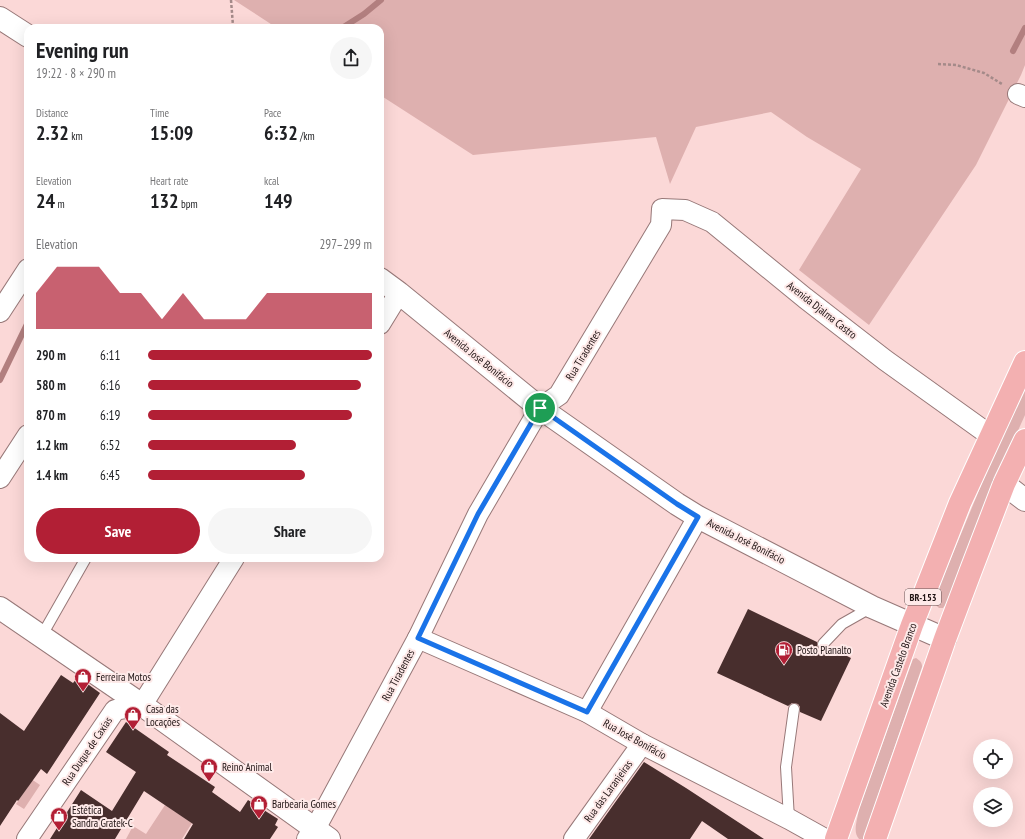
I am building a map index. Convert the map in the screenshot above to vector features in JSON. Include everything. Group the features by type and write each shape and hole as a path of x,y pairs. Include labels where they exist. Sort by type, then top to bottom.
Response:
{"main road":[{"name":"Avenida Castelo Branco","path":"841,832 912,625 960,503 1025,362"},
{"name":"BR-153","path":"875,839 945,639 1004,484 1025,440"}],"street":[{"path":"0,18 24,33"},
{"name":"Avenida Djalma Castro","path":"661,225 662,209 685,210 712,222 805,298 885,360 991,436"},
{"name":"Rua Tiradentes","path":"317,836 418,638 478,514 540,408 558,395 661,225"},
{"path":"0,312 24,275"},
{"name":"Avenida José Bonifácio","path":"384,282 540,408 677,504 698,517 872,607 945,639"},
{"path":"384,317 399,293"},
{"path":"0,478 24,445"},
{"path":"1004,484 1025,500"},
{"path":"587,712 698,517"},
{"path":"142,705 231,562"},
{"path":"0,608 142,705 317,836"},
{"name":"Rua José Bonifácio","path":"418,638 587,712 642,744 825,839"},
{"name":"Rua Duque de Caxias","path":"27,839 115,710 142,705"},
{"name":"Rua das Laranjeiras","path":"574,839 642,744"}],"lane":[{"path":"41,637 84,562"},
{"path":"823,644 842,624 872,607"},
{"path":"789,819 786,767 794,709"}],"path":[{"path":"231,0 233,24"},
{"path":"938,64 956,65 984,73 1021,96"}],"shaded area":[{"path":"234,0 1025,0 1025,65 976,165 869,325 799,270 861,169 807,137 771,112 696,127 670,184 656,137 473,155 384,98 384,24 271,24"},
{"path":"1025,386 1025,415 1002,466 947,603 943,608 939,608 936,605 935,597 992,459"},
{"path":"916,658 922,664 922,667 863,839 859,839 856,833 856,825 859,809 913,659"},
{"path":"21,772 40,785 24,809 16,804 28,787"},
{"path":"165,805 192,823 182,839 126,839 133,826 146,834"}],"building":[{"name":"Posto Planalto","path":"748,609 817,642 817,646 821,650 825,650 829,647 851,658 821,721 800,712 800,707 798,704 792,703 788,706 717,673"},
{"path":"61,675 73,683 78,677 100,693 47,774 41,769 18,801 17,800 0,826 0,713 24,731"},
{"path":"126,722 169,752 167,755 215,787 212,792 240,812 248,800 278,819 275,825 278,827 270,839 184,839 193,824 144,791 115,839 50,839 81,790 112,811 136,772 106,752"},
{"path":"644,762 764,839 728,839 702,821 690,839 589,839"}],"waterway":[{"path":"348,24 364,14 381,0"},
{"path":"1013,51 1025,28"},
{"path":"0,380 24,330"}],"place":[{"name":"Posto Planalto","path":"784,665"},
{"name":"Ferreira Motos","path":"83,692"},
{"name":"Casa das Locações","path":"133,730"},
{"name":"Reino Animal","path":"209,782"},
{"name":"Barbearia Gomes","path":"259,819"},
{"name":"Estética Sandra Gratek-C","path":"59,831"}],"route":[{"path":"540,408 677,504 698,517 587,712 418,638 478,514 540,408"}]}
